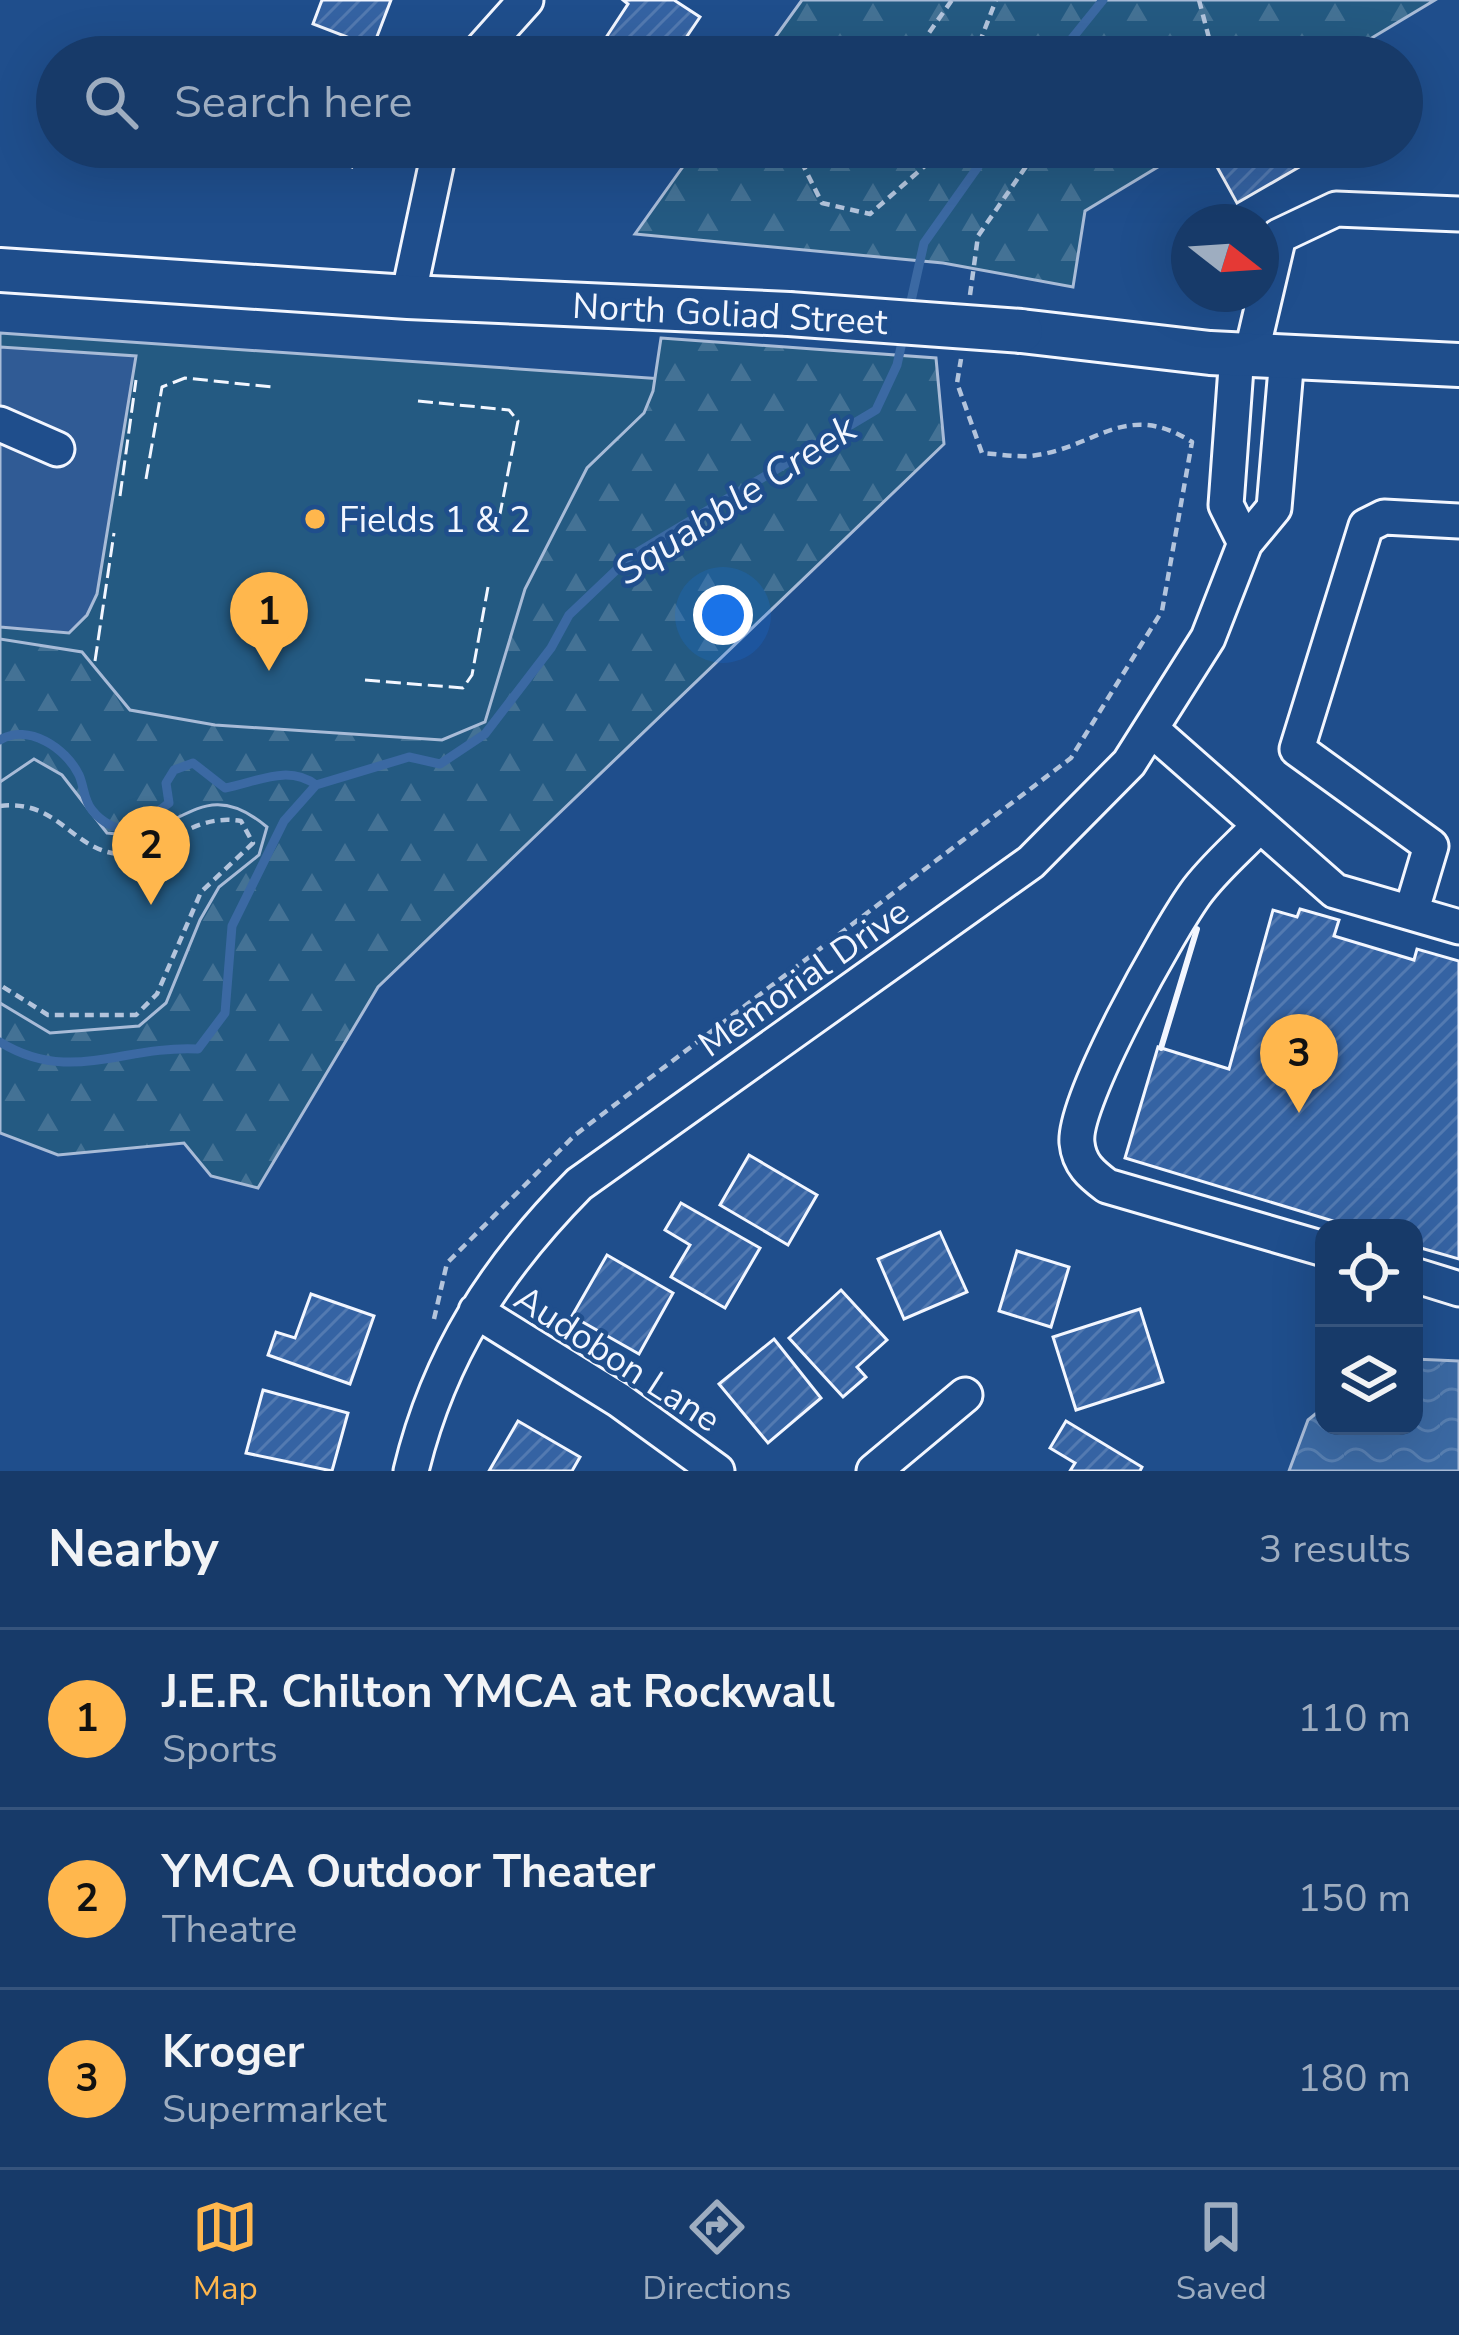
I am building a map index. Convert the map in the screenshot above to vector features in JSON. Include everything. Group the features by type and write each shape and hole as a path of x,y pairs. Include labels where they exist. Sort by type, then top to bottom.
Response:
{"main road":[{"name":"North Goliad Street","path":"0,270 408,297 789,314 1258,355 1459,365"}],"street":[{"path":"494,36 526,0"},
{"path":"408,297 436,168"},
{"path":"1244,543 1226,505 1279,236 1336,209 1459,214"},
{"name":"Memorial Drive","path":"411,1471 426,1409 476,1311 518,1245 579,1184 1031,862 1129,763 1208,638 1244,543 1274,508 1258,355"},
{"path":"0,424 57,449"},
{"path":"1411,913 1431,847 1297,749 1366,526 1384,517 1459,521"},
{"path":"1152,730 1335,892 1459,927"},
{"path":"1258,827 1198,889 1172,927 1092,1084 1076,1140 1086,1171 1107,1186 1315,1246"},
{"path":"1423,1278 1459,1289"},
{"name":"Audobon Lane","path":"476,1311 619,1400 717,1471"},
{"path":"874,1471 965,1395"}],"path":[{"path":"927,36 952,0"},
{"path":"982,36 996,0"},
{"path":"1199,0 1208,36"},
{"path":"804,168 822,203 870,214 923,168"},
{"path":"969,299 978,236 1025,168"},
{"path":"434,1322 447,1263 575,1136 1072,758 1162,611 1192,442 1167,426 1134,422 1032,456 982,454 957,383 963,341"},
{"path":"0,806 38,809 65,822 84,840 120,854 140,853 199,821 226,818 242,820 253,843 201,892 157,994 136,1015 48,1015 0,985"}],"green space":[{"path":"802,0 1435,0 1375,36 776,36"},
{"path":"682,168 1156,168 1085,211 1073,287 943,263 635,234"},
{"path":"0,333 881,394 478,753 208,1040 0,1034"},
{"path":"661,338 936,358 944,444 378,987 258,1188 211,1176 184,1143 58,1155 0,1133 0,1003 50,1033 139,1026 166,1003 200,920 219,887 259,855 267,827 223,805 205,806 153,829 107,833 62,775 34,759 0,782 0,639 82,652 130,710 215,725 442,740 485,722 525,589 587,468 644,413 653,391"}],"shaded area":[{"path":"0,347 136,356 97,594 87,615 69,633 0,627"}],"water":[{"path":"1423,1359 1459,1361 1459,1471 1289,1471 1308,1420 1315,1414 1315,1435 1423,1435"}],"building":[{"path":"322,0 391,0 377,36 344,36 313,24"},
{"path":"623,0 674,0 700,17 687,36 607,36 628,4"},
{"path":"1218,168 1298,168 1237,203"},
{"path":"1300,909 1339,920 1334,936 1414,960 1417,949 1459,961 1459,1259 1423,1249 1423,1219 1326,1219 1125,1158 1158,1047 1229,1069 1273,910 1297,917"},
{"path":"749,1155 817,1195 788,1245 720,1205"},
{"path":"681,1203 760,1248 725,1308 671,1277 690,1245 665,1230"},
{"path":"940,1232 967,1292 904,1319 878,1259"},
{"path":"1017,1251 1069,1267 1051,1327 999,1311"},
{"path":"607,1255 673,1293 639,1354 572,1316"},
{"path":"841,1290 887,1340 857,1367 866,1377 843,1397 789,1338"},
{"path":"311,1294 374,1316 350,1384 268,1355 276,1332 295,1338"},
{"path":"1140,1309 1163,1382 1076,1410 1053,1337"},
{"path":"774,1339 821,1398 768,1443 719,1384"},
{"path":"263,1390 348,1413 332,1471 246,1453"},
{"path":"518,1421 580,1457 572,1471 489,1471"},
{"path":"1066,1421 1142,1467 1140,1471 1070,1471 1075,1463 1050,1448"}],"waterway":[{"name":"Squabble Creek","path":"1074,36 1103,0"},
{"name":"Squabble Creek","path":"909,310 924,243 977,168"},
{"name":"Squabble Creek","path":"0,1042 50,1061 74,1062 198,1049 225,1013 232,926 284,821 316,785 409,757 440,764 485,734 551,648 569,615 631,556 876,410 897,365 904,333"},
{"path":"0,740 22,734 56,748 73,765 96,815 110,825 133,831 169,803 166,783 174,770 193,763 225,788 283,775 316,785"}],"fence":[{"path":"146,479 162,387 185,378 272,387"},
{"path":"120,496 136,380"},
{"path":"418,401 509,410 518,421 500,514"},
{"path":"95,661 114,533"},
{"path":"365,680 463,688 472,675 488,587"}],"wall":[{"path":"1161,1048 1197,929"}],"place":[{"name":"Fields 1 & 2","path":"315,519"},
{"name":"J.E.R. Chilton YMCA at Rockwall","path":"269,671"},
{"name":"YMCA Outdoor Theater","path":"151,905"},
{"name":"Kroger","path":"1299,1113"}]}
